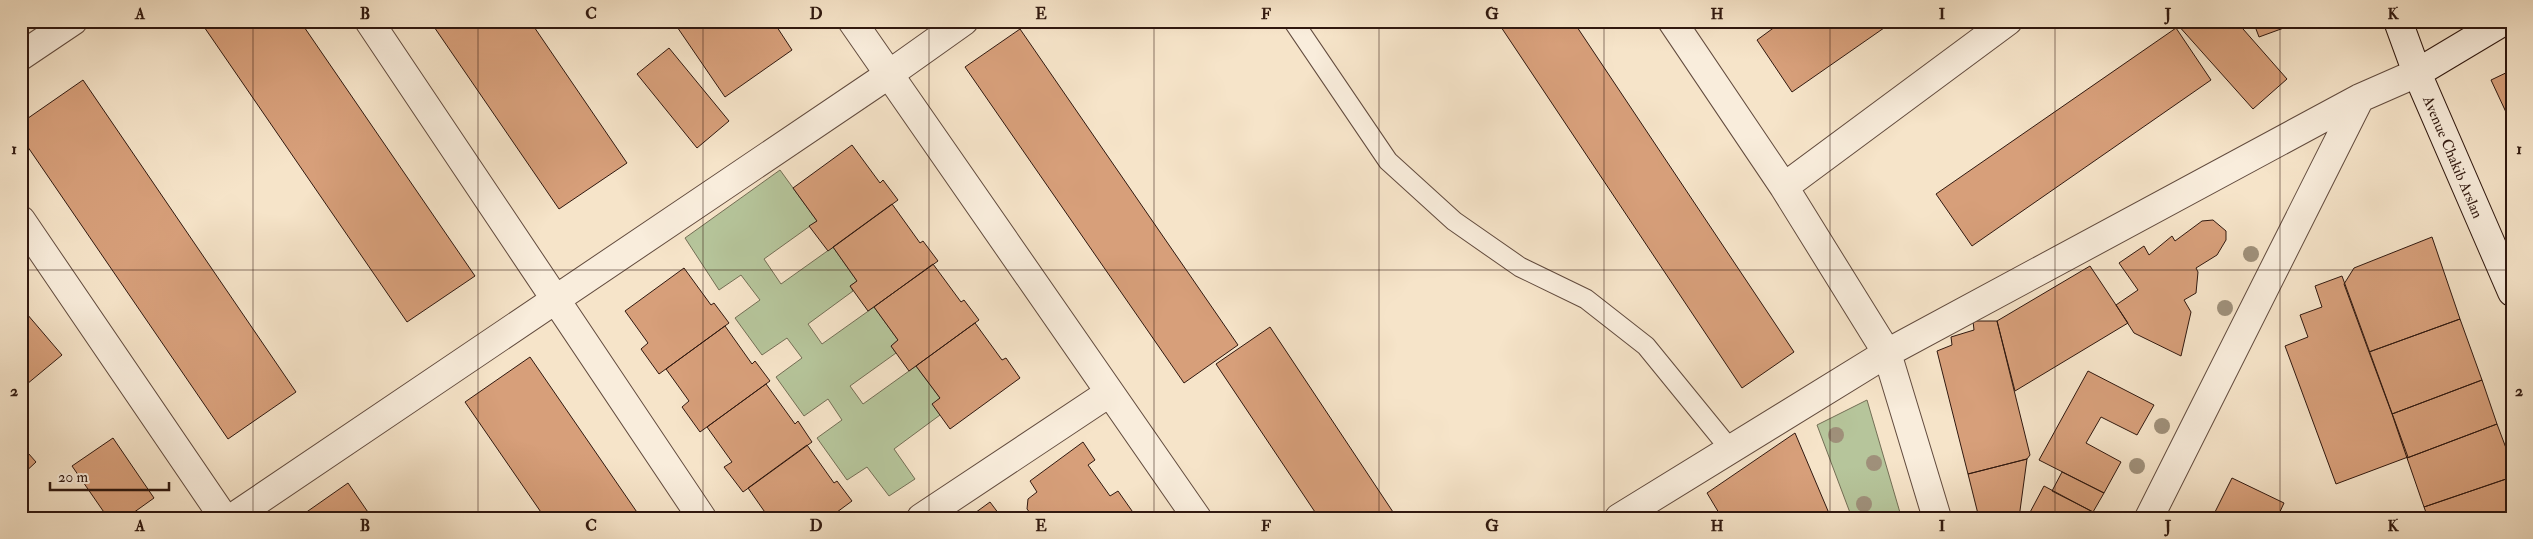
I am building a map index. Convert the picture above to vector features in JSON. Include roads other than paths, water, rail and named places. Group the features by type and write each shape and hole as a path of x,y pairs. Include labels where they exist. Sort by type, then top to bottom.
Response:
{"street":[{"path":"21,56 73,21"},
{"path":"369,21 557,298 702,518"},
{"path":"852,21 1197,518"},
{"path":"232,518 888,75 964,21"},
{"path":"1672,21 1784,187 1887,353 1936,518"},
{"path":"1784,187 2008,21"},
{"name":"Avenue Chakib Arslan","path":"2398,21 2417,73 2512,292"},
{"path":"1619,518 1887,353 2360,98 2417,73 2504,21"},
{"path":"2149,518 2360,98"},
{"path":"21,220 224,518"},
{"path":"921,518 1109,393"}],"lane":[{"path":"1294,21 1388,161 1454,221 1520,267 1586,299 1646,346 1730,449"}]}
